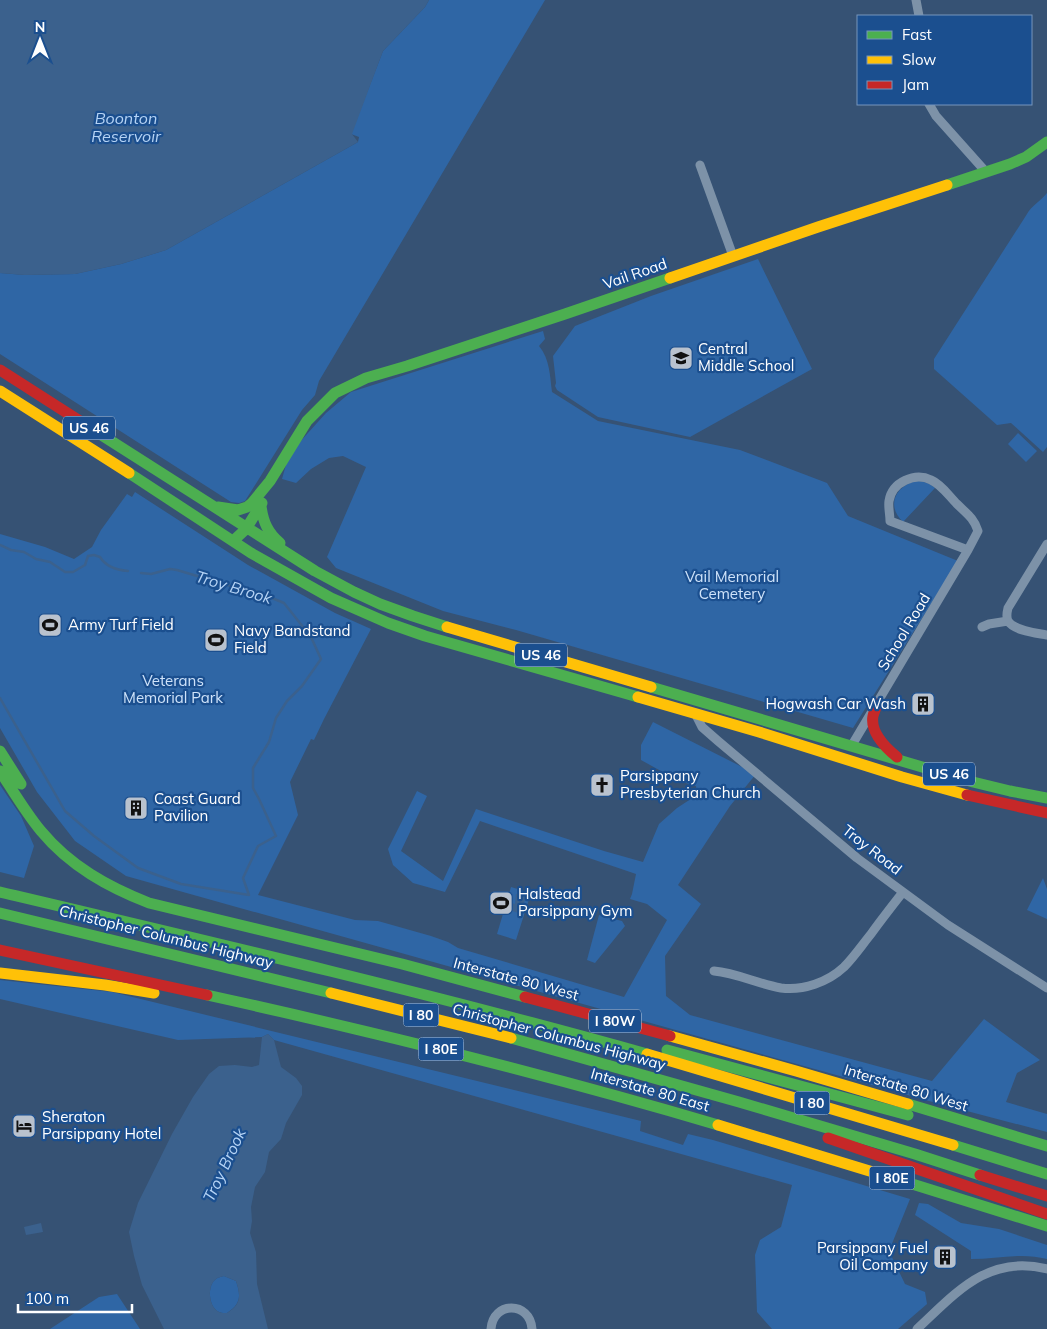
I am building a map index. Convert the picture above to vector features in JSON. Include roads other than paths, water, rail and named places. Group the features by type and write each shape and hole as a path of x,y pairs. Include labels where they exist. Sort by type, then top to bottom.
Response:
{"main road":[{"name":"Vail Road","path":"205,502 226,509 238,510 247,507 270,481 316,411 335,393 376,374 407,366 565,314 818,227 1010,164 1026,157 1047,142"},
{"name":"US 46","path":"0,370 178,486 312,570 385,606 418,618 929,769 1047,798"},
{"path":"0,381 121,458 178,486"},
{"name":"US 46","path":"0,391 251,553 331,598 388,623 425,636 759,732 936,786 994,802 1047,812"},
{"path":"0,404 41,418"},
{"name":"Vail Road","path":"233,541 246,528 261,506 270,481"},
{"path":"261,506 263,521 268,532 312,570"},
{"path":"877,704 873,716 876,730 884,745 900,760"},
{"path":"759,732 801,739 829,747 847,749 852,745"},
{"path":"0,751 43,817 56,835 70,849 85,862 114,879 176,909"},
{"path":"0,771 48,839 77,866 110,887 129,896 176,909"},
{"name":"Christopher Columbus Highway","path":"0,892 305,964 576,1035 849,1113 1047,1174"},
{"name":"Interstate 80 West","path":"176,909 402,964 596,1016 796,1071 1047,1146"},
{"name":"Christopher Columbus Highway","path":"0,913 406,1011 531,1044 709,1093 915,1154 1047,1196"},
{"name":"Interstate 80 East","path":"0,950 239,1002 421,1044 547,1076 809,1152 1047,1226"},
{"path":"0,973 105,985 214,1004 239,1002"},
{"path":"576,1035 609,1035 1047,1152"},
{"path":"709,1093 722,1106 839,1142 1047,1214"}],"street":[{"path":"916,0 919,15"},
{"path":"930,105 936,116 986,172"},
{"path":"700,165 733,256"},
{"name":"School Road","path":"852,745 968,550 978,531 975,522 938,484 930,479 908,478 891,494 889,501 890,520 968,550"},
{"path":"1047,544 1008,608 1007,616 1008,621 1019,629 1047,635"},
{"path":"982,627 988,624 1008,621"},
{"name":"Troy Road","path":"696,715 702,727 857,858 948,925 1047,988"},
{"path":"714,971 726,972 762,984 783,988 801,988 820,982 836,973 848,963 903,892"},
{"path":"917,1329 958,1292 974,1280 990,1272 1006,1267 1031,1265 1047,1268"},
{"path":"491,1329 496,1314 507,1308 514,1308 525,1313 532,1323 532,1329"}],"water":[{"name":"Boonton Reservoir","path":"0,0 429,0 425,7 383,51 352,134 358,142 166,250 121,264 75,274 25,275 0,273"},
{"path":"516,894 526,897 518,913 510,910 512,903 515,904"},
{"path":"268,1034 274,1040 281,1067 296,1078 302,1086 302,1095 286,1123 281,1139 269,1152 265,1172 255,1187 251,1207 252,1221 250,1233 256,1252 257,1284 268,1329 164,1329 142,1285 129,1232 138,1203 172,1134 193,1097 209,1074 219,1066 252,1067 259,1065 262,1037","holes":["224,1276 236,1281 239,1300 232,1310 227,1313 219,1312 211,1301 210,1291 213,1282"]},
{"path":"41,1223 43,1232 26,1235 24,1227"}],"waterway":[{"name":"Troy Brook","path":"0,545 11,550 24,552 36,559 50,562 65,572 73,572 85,565 88,556 94,555 100,557 112,567 128,571"},
{"name":"Troy Brook","path":"0,698 65,811 94,836 138,868 181,884 249,895 243,878 258,846 276,836 253,788 253,768 269,742 276,718 287,701 302,686 321,659 311,637 284,603 255,591 234,587 177,570 170,569 151,574 141,573"}],"place":[{"name":"Central Middle School","path":"681,358"},
{"name":"Army Turf Field","path":"50,625"},
{"name":"Navy Bandstand Field","path":"216,640"},
{"name":"Hogwash Car Wash","path":"923,704"},
{"name":"Parsippany Presbyterian Church","path":"602,785"},
{"name":"Coast Guard Pavilion","path":"136,808"},
{"name":"Halstead Parsippany Gym","path":"501,903"},
{"name":"Sheraton Parsippany Hotel","path":"24,1126"},
{"name":"Parsippany Fuel Oil Company","path":"945,1257"}],"park label":[{"name":"Vail Memorial Cemetery","path":"732,586"},
{"name":"Veterans Memorial Park","path":"173,690"}]}
